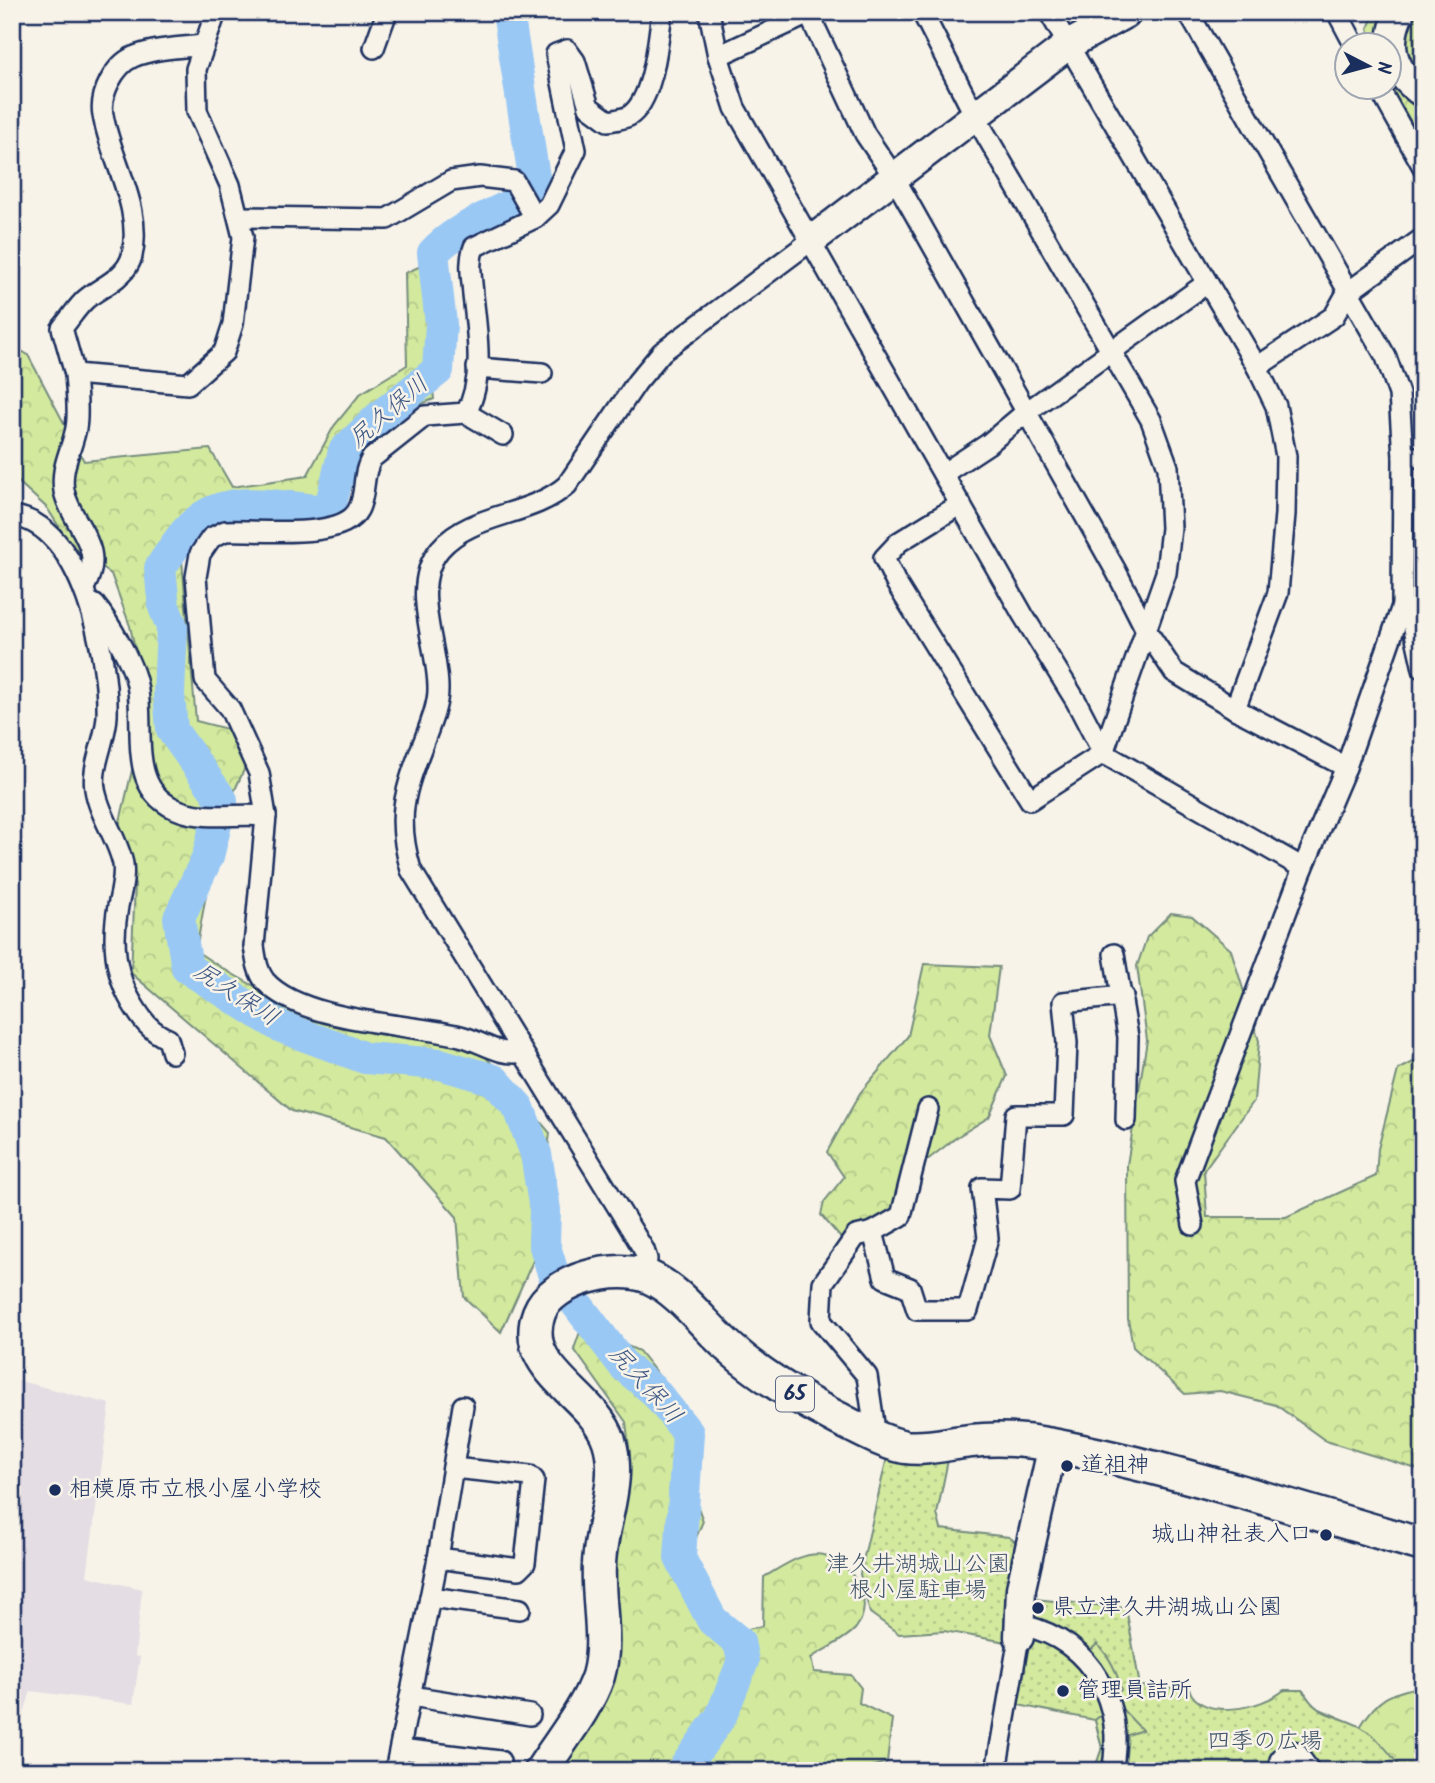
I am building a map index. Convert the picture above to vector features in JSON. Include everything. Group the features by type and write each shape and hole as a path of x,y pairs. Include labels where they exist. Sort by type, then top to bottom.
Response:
{"main road":[{"name":"65","path":"541,1771 589,1694 600,1667 599,1565 613,1471 611,1448 603,1425 547,1367 537,1347 539,1312 562,1289 605,1272 645,1275 670,1290 721,1340 754,1367 823,1410 876,1437 915,1448 988,1440 1053,1445 1272,1499 1423,1545"}],"street":[{"path":"75,374 188,384 206,371 224,352 233,324 243,237 241,217 230,185 197,111 196,69 202,45 216,12"},
{"path":"374,48 387,12"},
{"path":"466,413 473,400 477,368 478,340 469,260 474,247 528,206 550,205 576,150 556,54 568,50 575,61 589,107 608,121 628,117 641,105 652,72 662,12"},
{"path":"709,12 718,56 735,108 1076,701 1103,753 1303,868"},
{"path":"922,12 975,116 1151,420 1168,467 1171,528 1166,573 1103,753 1030,800 896,583 884,558 899,542 961,504"},
{"path":"1049,12 1256,367 1276,406 1286,456 1285,514 1278,593 1235,709"},
{"path":"645,1275 647,1259 644,1250 411,870 404,846 401,810 439,692 426,599 431,564 439,550 467,529 553,498 581,468 637,382 662,352 1068,45 1128,12"},
{"path":"1188,12 1391,370 1413,457 1402,606 1346,767 1303,868 1185,1181 1193,1225"},
{"path":"1337,12 1348,32"},
{"path":"1400,12 1391,35 1392,53 1408,81 1423,93"},
{"path":"718,56 810,13 865,134 894,177 1116,570 1146,630 1174,672 1235,709 1346,767"},
{"path":"172,1054 168,1039 153,1033 142,1019 124,989 117,969 116,931 123,864 95,789 107,718 102,658 86,591 92,561 83,527 65,495 63,480 77,425 75,374 62,328 84,301 121,275 132,254 132,209 102,113 104,95 117,68 130,58 202,45"},
{"path":"1387,102 1423,167"},
{"path":"241,217 387,219 451,181 480,177 514,181 528,206"},
{"path":"1256,367 1334,316 1347,292 1423,238"},
{"path":"944,473 988,444 1025,413 1207,283"},
{"path":"477,368 542,373"},
{"path":"503,435 466,413 425,416 372,458 366,466 359,509 347,522 328,530 225,531 211,538 200,554 196,577 205,680 230,709 259,772 266,816 254,946 257,965 264,980 278,992 355,1020 461,1036 511,1054 522,1052"},
{"path":"12,516 29,518 48,531 120,647 137,684 143,773 150,790 171,807 206,815 266,816"},
{"path":"1402,606 1413,624 1423,669"},
{"path":"1114,954 1128,1037 1126,1120"},
{"path":"873,1232 885,1278 910,1288 917,1310 968,1310 988,1238 982,1188 1010,1189 1016,1115 1064,1115 1067,1043 1063,1002 1123,996"},
{"path":"876,1437 867,1376 821,1321 823,1283 856,1236 873,1232 901,1216 928,1109"},
{"path":"396,1771 438,1558 463,1406"},
{"path":"996,1771 1021,1629 1029,1544 1053,1445"},
{"path":"438,1558 519,1569 525,1563 534,1480 530,1476 453,1468"},
{"path":"430,1597 520,1609"},
{"path":"1021,1629 1060,1638 1080,1654 1097,1676 1114,1719 1116,1744 1112,1771"},
{"path":"411,1696 530,1715"},
{"path":"400,1749 500,1761"},
{"path":"1285,1771 1280,1760 1288,1750 1296,1752 1310,1771"}],"shaded area":[{"name":"相模原市立根小屋小学校","path":"12,1379 110,1404 87,1576 142,1589 135,1656 140,1657 133,1704 31,1691 12,1752"}],"green space":[{"path":"1375,12 1423,12 1420,17 1423,26 1423,142 1399,102 1404,102 1404,32 1369,32 1368,28"},
{"path":"421,266 434,399 390,416 331,504 281,515 216,518 182,560 196,721 235,731 248,761 219,825 220,861 208,883 196,951 262,990 331,1018 402,1036 479,1049 550,1133 533,1261 501,1332 464,1297 457,1217 386,1137 292,1111 131,973 135,884 119,826 147,706 130,626 111,574 72,547 47,508 12,476 12,345 28,355 84,461 210,449 232,487 307,476 334,426 360,394 407,365 405,273"},
{"path":"1171,913 1192,916 1231,950 1259,1041 1254,1101 1204,1170 1207,1217 1286,1217 1376,1176 1378,1149 1398,1070 1423,1057 1423,1471 1326,1441 1276,1405 1220,1391 1185,1394 1133,1347 1128,1319 1127,1165 1147,1040 1137,966 1147,937"},
{"path":"924,964 999,967 990,1035 1007,1076 989,1117 957,1137 913,1171 897,1213 845,1243 821,1215 824,1202 844,1177 827,1152 860,1093 908,1036"},
{"path":"582,1326 639,1351 679,1401 680,1449 670,1493 695,1499 703,1521 686,1562 711,1609 738,1631 763,1626 764,1577 808,1555 824,1555 834,1559 852,1574 862,1595 862,1617 856,1628 847,1636 811,1658 814,1672 851,1675 861,1688 859,1703 892,1719 887,1762 858,1771 560,1771 575,1743 611,1587 616,1535 630,1455 626,1422 574,1349"},
{"name":"津久井湖城山公園 根小屋駐車場","path":"888,1453 949,1455 937,1514 941,1529 1009,1537 1018,1544 1012,1643 944,1631 899,1634 870,1613 860,1574"},
{"name":"四季の広場","path":"1034,1599 1126,1608 1140,1686 1189,1689 1196,1699 1206,1706 1219,1709 1233,1709 1262,1702 1284,1690 1303,1690 1321,1711 1361,1727 1373,1736 1402,1771 1094,1771 1102,1748 1095,1720 1018,1705"},
{"path":"1097,1644 1115,1671 1121,1690 1116,1693 1091,1650"},
{"path":"1423,1686 1423,1771 1341,1771 1311,1705 1360,1727 1373,1709 1386,1698"},
{"path":"1121,1708 1142,1730 1128,1735 1125,1766 1122,1765 1125,1733"},
{"path":"1105,1712 1108,1742 1103,1771 1094,1771 1102,1748 1095,1720"}],"waterway":[{"name":"尻久保川","path":"508,12 536,190 469,226 433,253 441,324 438,370 379,417 344,451 329,511 263,504 246,504 215,510 189,528 160,568 164,607 172,627 169,694 172,730 222,800 208,856 179,918 187,968 279,1026 365,1058 440,1064 494,1080 519,1108 536,1154 545,1210 544,1243 553,1273 624,1366 654,1391 688,1433 680,1558 712,1620 739,1642 743,1661 721,1716 682,1771"}],"place":[{"name":"道祖神","path":"1067,1466"},
{"name":"相模原市立根小屋小学校","path":"55,1490"},
{"name":"城山神社表入口","path":"1326,1535"},
{"name":"県立津久井湖城山公園","path":"1038,1608"},
{"name":"管理員詰所","path":"1063,1691"}]}
